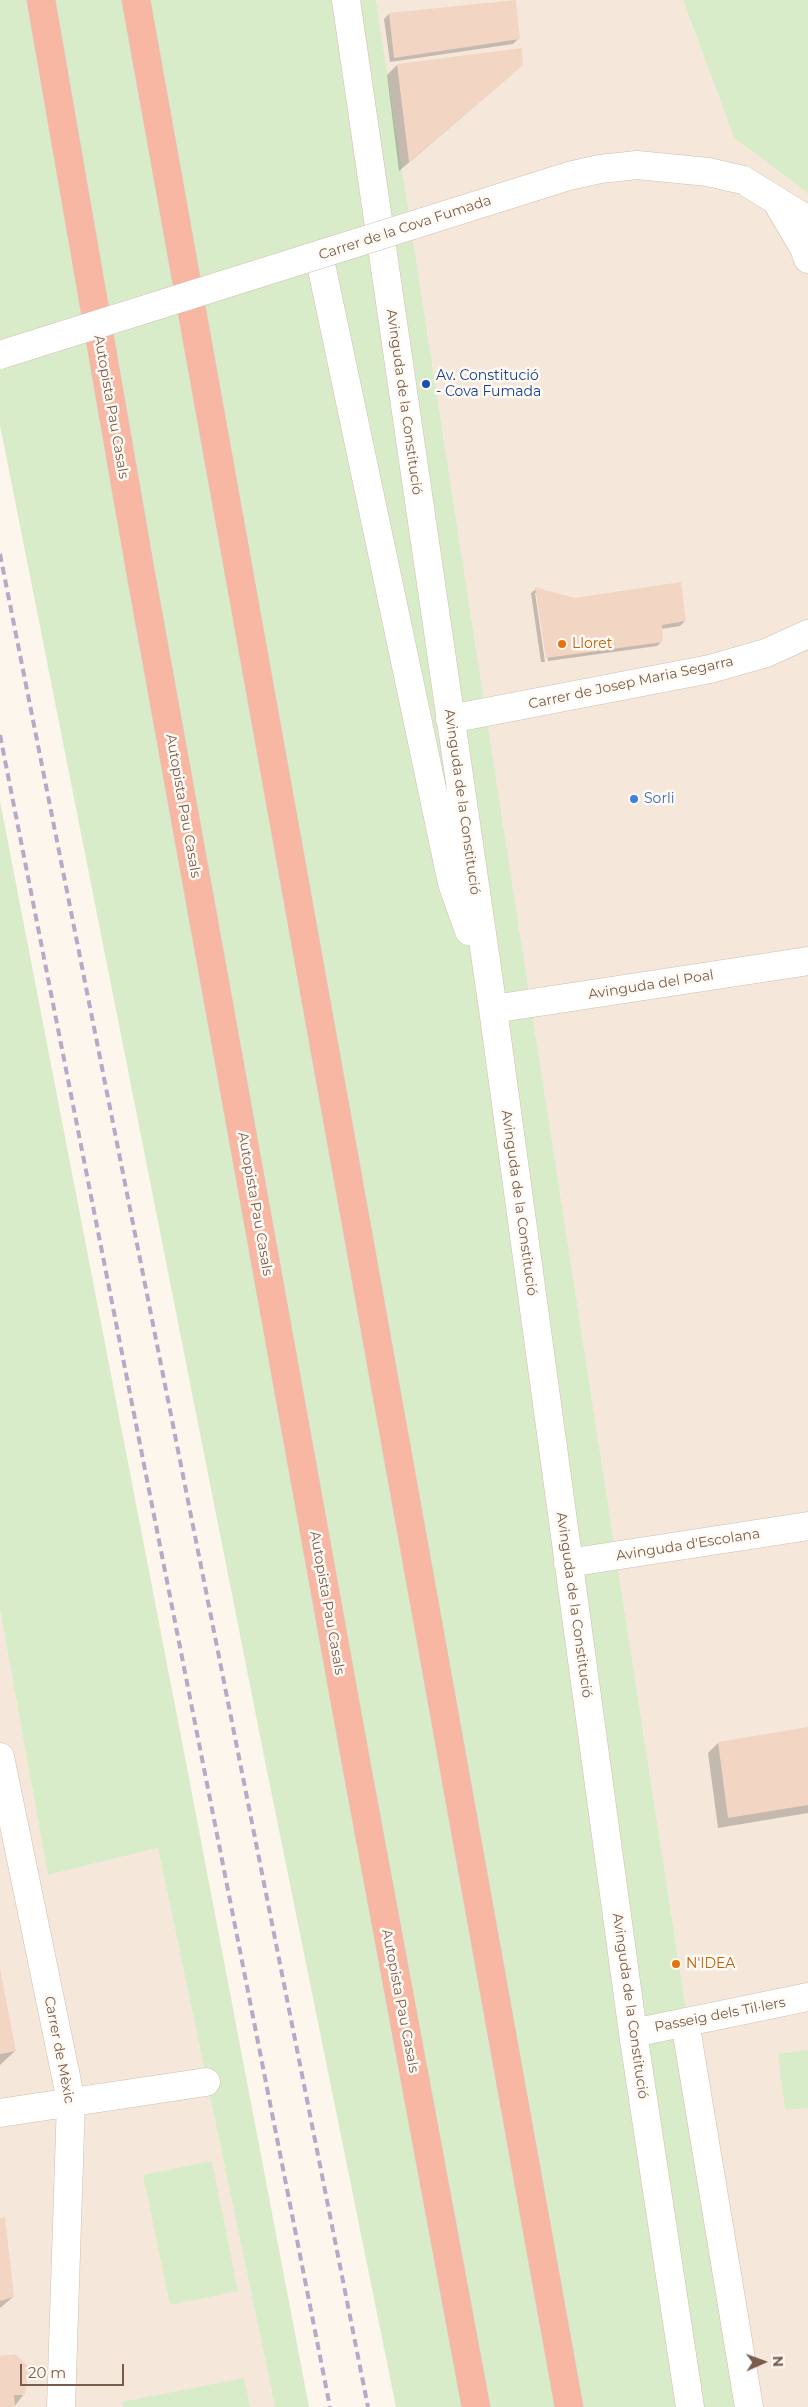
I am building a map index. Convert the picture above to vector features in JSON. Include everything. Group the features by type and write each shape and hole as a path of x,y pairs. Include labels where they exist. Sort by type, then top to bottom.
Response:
{"highway":[{"path":"27,0 73,185"},
{"name":"Autopista Pau Casals","path":"41,0 141,579 352,1739 476,2407"},
{"path":"136,0 569,2407"}],"street":[{"name":"Avinguda de la Constitució","path":"346,0 493,1009 633,2033 690,2407"},
{"name":"Carrer de la Cova Fumada","path":"0,355 569,176 600,169 637,165 673,167 743,180 808,220"},
{"path":"778,203 804,248 808,259"},
{"path":"319,256 452,883 466,926 487,971"},
{"name":"Carrer de Josep Maria Segarra","path":"450,719 710,669 766,654 808,634"},
{"name":"Avinguda del Poal","path":"493,1009 808,960"},
{"name":"Avinguda d'Escolana","path":"568,1563 808,1526"},
{"name":"Carrer de Mèxic","path":"0,1757 70,2102 62,2407"},
{"name":"Passeig dels Til·lers","path":"633,2033 808,1997"},
{"path":"685,2022 749,2407"},
{"path":"0,2112 206,2082"}],"shaded area":[{"path":"376,0 683,0 734,138 808,193 808,2407 742,2407 712,2178"},
{"path":"0,1610 48,1875 158,1848 275,2407 0,2407"}],"green space":[{"path":"0,0 376,0 712,2178 742,2407 396,2407 266,1766 0,425"},
{"path":"683,0 808,0 808,193 734,138"},
{"path":"0,801 309,2407 275,2407 158,1848 48,1875 0,1610"},
{"path":"808,2050 808,2108 785,2110 778,2054"},
{"path":"212,2161 238,2291 170,2305 143,2175"},
{"path":"244,2378 250,2407 123,2407 122,2402"}],"building":[{"path":"516,0 520,39 394,58 389,13"},
{"path":"522,48 523,65 409,162 397,64"},
{"path":"681,582 686,621 662,625 663,642 546,658 535,587 574,598"},
{"path":"808,1727 808,1805 728,1818 718,1742"},
{"path":"0,1970 16,2051 0,2054"},
{"path":"5,2217 14,2297 0,2301 0,2218"},
{"path":"15,2354 29,2367 25,2395 14,2395 15,2407 0,2407 0,2356"}],"railway":[{"path":"0,554 368,2407"},
{"path":"0,735 330,2407"}],"place":[{"name":"Av. Constitució - Cova Fumada","path":"426,384"},
{"name":"Lloret","path":"562,644"},
{"name":"Sorli","path":"634,799"},
{"name":"N'IDEA","path":"676,1964"}]}
